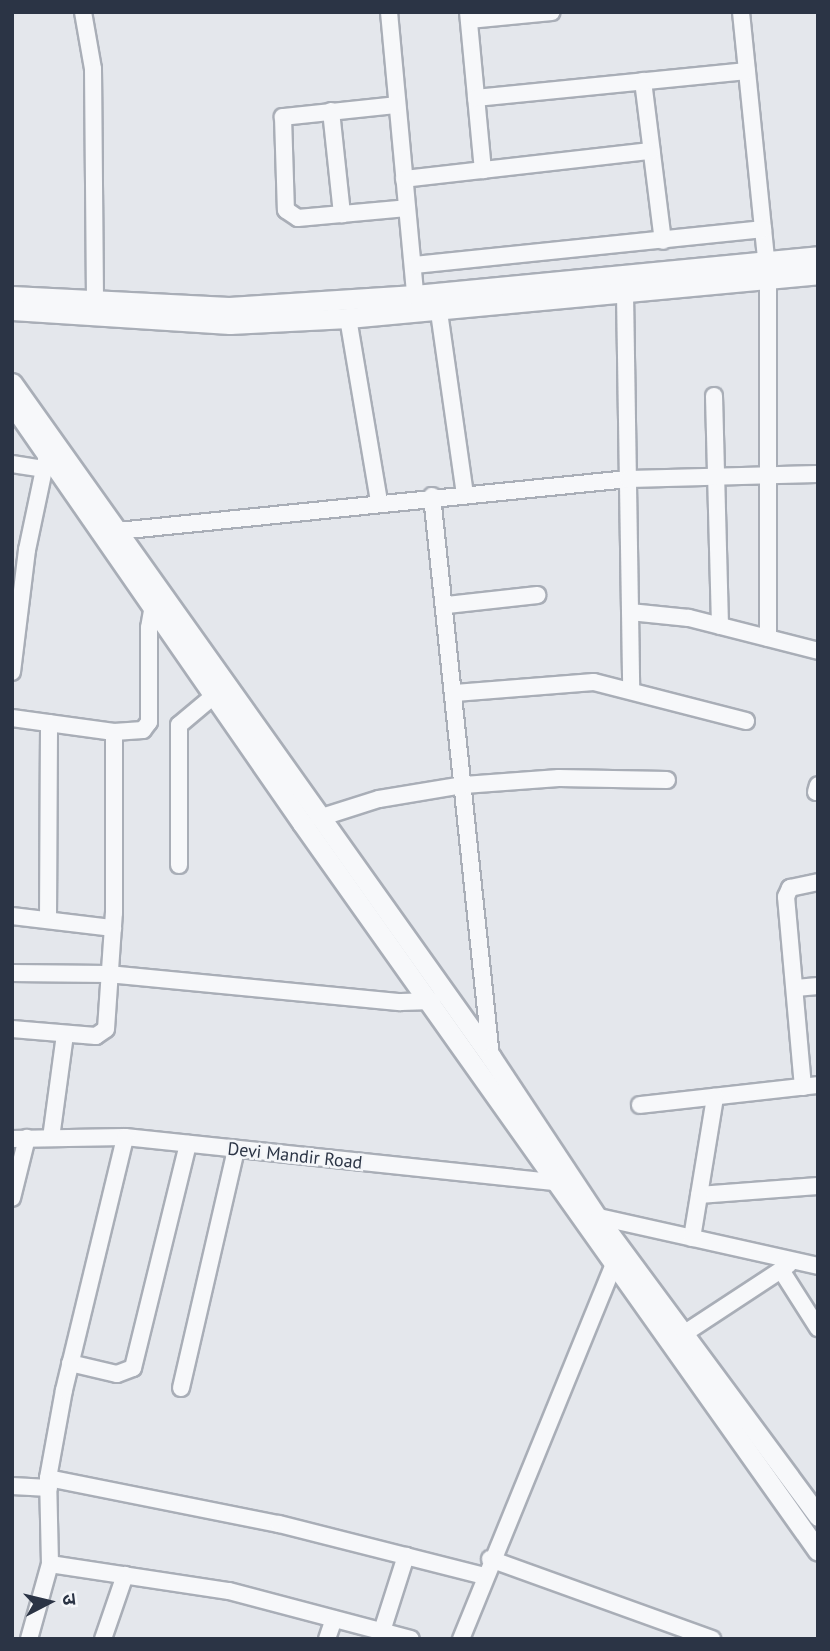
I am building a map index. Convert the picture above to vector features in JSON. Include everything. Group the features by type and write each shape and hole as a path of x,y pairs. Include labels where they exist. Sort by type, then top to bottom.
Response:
{"street":[{"path":"83,12 93,69 95,301"},
{"path":"388,12 415,265 416,305"},
{"path":"483,170 468,16 552,12"},
{"path":"741,12 767,271 768,638"},
{"path":"476,98 747,71"},
{"path":"643,81 663,241"},
{"path":"397,105 281,119 286,210 292,218 407,208"},
{"path":"331,111 342,214"},
{"path":"404,179 652,150"},
{"path":"415,265 763,229"},
{"path":"12,310 230,324 348,318 416,305 439,312 625,293 767,271 818,256"},
{"path":"12,296 229,307 416,305 767,271 818,274"},
{"path":"625,293 631,688"},
{"path":"439,312 465,494"},
{"path":"348,318 379,502"},
{"path":"12,383 118,531 216,694 302,823 432,1001 555,1182 588,1214 685,1332 817,1513"},
{"path":"714,396 720,626"},
{"path":"12,404 44,462 155,596 491,1057 578,1184 588,1214 614,1264 818,1550"},
{"path":"12,464 44,462"},
{"path":"12,672 19,549 44,462"},
{"path":"118,531 432,496 628,479 767,478 818,474"},
{"path":"432,496 447,605 491,1057"},
{"path":"447,605 537,595"},
{"path":"12,718 114,732 142,730 149,722 155,596"},
{"path":"630,612 720,626 818,651"},
{"path":"455,693 594,682 631,688 746,721"},
{"path":"179,866 179,724 216,694"},
{"path":"48,920 49,723"},
{"path":"12,1029 96,1036 106,1029 113,928 114,732"},
{"path":"318,818 379,799 464,785 559,778 667,780"},
{"path":"640,1105 810,1086 786,897 800,884 818,882"},
{"path":"12,916 113,928"},
{"path":"12,973 108,974 401,1002 432,1001"},
{"path":"796,988 818,986"},
{"path":"51,1138 65,1035"},
{"path":"692,1238 715,1097"},
{"path":"29,1639 50,1564 48,1483 70,1363 125,1137"},
{"name":"Devi Mandir Road","path":"20,1138 125,1137 578,1184"},
{"path":"12,1198 20,1138"},
{"path":"70,1363 117,1374 133,1368 188,1144"},
{"path":"181,1388 236,1149"},
{"path":"699,1195 818,1186"},
{"path":"588,1214 692,1238 788,1265 818,1266"},
{"path":"461,1639 490,1559 614,1264"},
{"path":"685,1332 788,1265"},
{"path":"788,1265 818,1328"},
{"path":"12,1486 48,1483 279,1524 484,1576"},
{"path":"382,1631 406,1556"},
{"path":"490,1559 712,1639"},
{"path":"50,1564 229,1591 411,1639"},
{"path":"103,1639 125,1575"},
{"path":"327,1639 334,1619"}]}
